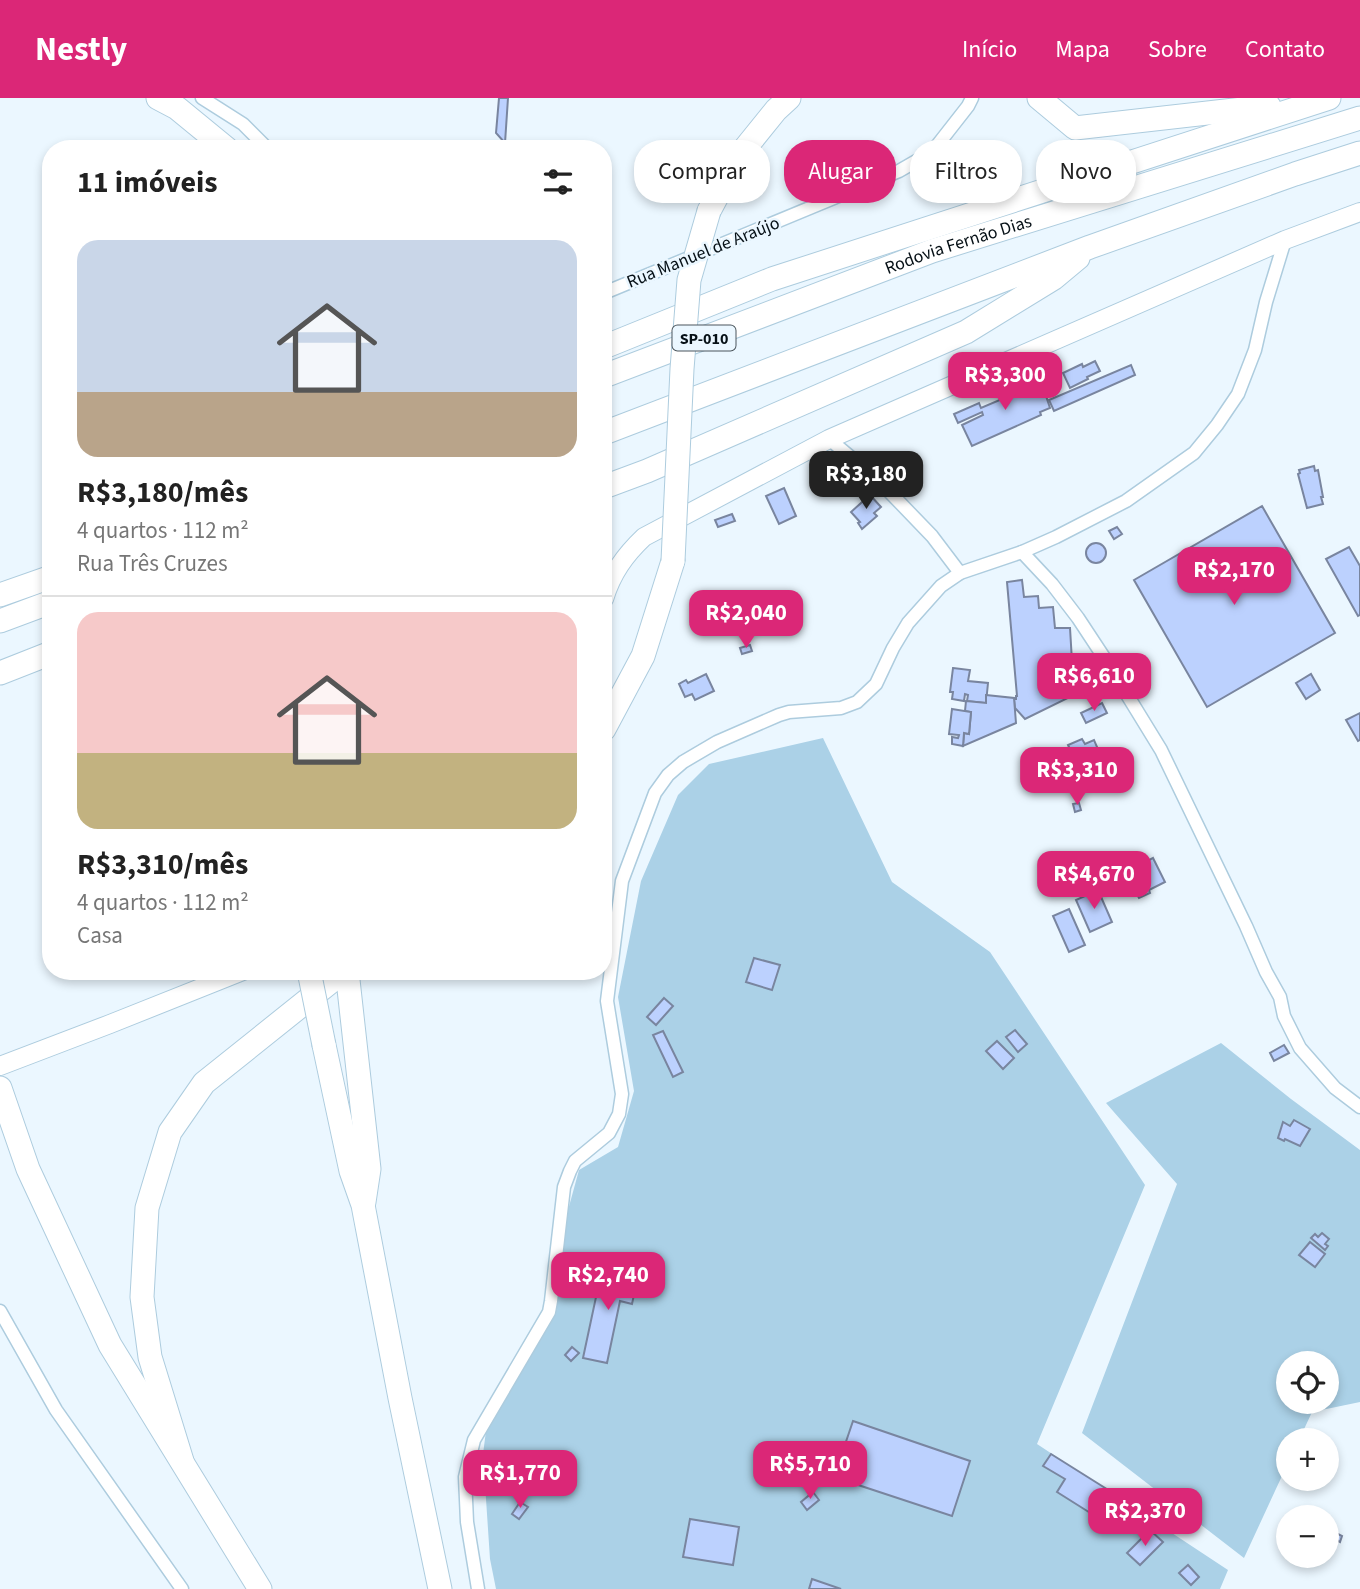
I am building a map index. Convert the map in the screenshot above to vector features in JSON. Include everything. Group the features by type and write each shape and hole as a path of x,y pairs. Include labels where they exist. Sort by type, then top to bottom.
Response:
{"highway":[{"path":"158,98 177,107 216,140"},
{"path":"612,714 643,656 673,561 689,280 709,211 738,157 789,98"},
{"path":"1039,98 1075,128 1327,98"},
{"name":"Rodovia Fernão Dias","path":"612,344 772,279 1327,98"},
{"name":"Rodovia Fernão Dias","path":"612,373 932,251 1360,118"},
{"path":"612,430 1090,247 1360,153"},
{"path":"612,484 660,466 966,332 1054,278 1090,247"},
{"path":"0,595 42,580"},
{"path":"0,621 42,605"},
{"path":"0,673 42,657"},
{"path":"311,980 351,1171 363,1205 440,1589"},
{"path":"182,1461 150,1357 142,1297 147,1209 170,1132 204,1083 334,980"},
{"path":"346,980 369,1169 363,1205"},
{"path":"0,1088 28,1169 110,1345 260,1589"}],"street":[{"path":"202,98 243,124 259,140"},
{"name":"Rua Manuel de Araújo","path":"612,290 900,171 932,152 972,98"},
{"path":"612,577 628,551 644,537 829,439 1285,240 1360,212"},
{"path":"612,961 622,881 655,793 668,775 683,762 717,742 789,712 841,708 857,702 876,684 908,622 941,586 960,573 1022,552 1126,501 1194,453 1238,394 1255,350 1285,240"},
{"path":"829,439 878,481 932,537 960,573"},
{"path":"1022,552 1052,584 1078,618 1161,750 1280,997 1284,1016 1300,1048 1335,1088 1360,1107"},
{"path":"8,1063 220,980"},
{"path":"478,1589 467,1522 465,1477 474,1440 549,1312 565,1187 570,1171 575,1161 609,1133 619,1114 622,1094 607,1001 610,980"},
{"path":"0,1311 56,1410 183,1589"}],"shaded area":[{"path":"823,738 892,882 990,952 1145,1185 1037,1444 1228,1570 1220,1589 496,1589 490,1559 483,1454 486,1431 553,1314 558,1300 562,1232 579,1170 618,1147 634,1091 618,997 641,881 678,795 709,764"},
{"path":"1221,1043 1360,1150 1360,1402 1339,1406 1339,1351 1276,1351 1276,1414 1311,1414 1305,1428 1276,1428 1276,1489 1244,1558 1082,1433 1177,1184 1106,1103"}],"building":[{"path":"499,98 508,98 505,140 496,133"},
{"path":"1095,361 1100,371 1070,388 1063,373"},
{"path":"1131,365 1135,375 1054,411 1049,400"},
{"path":"1039,375 1050,408 1040,412 1041,415 972,446 962,425 983,415 982,412 958,423 954,414 979,403 981,408 1014,394 1013,392 1026,387 1023,382"},
{"path":"1314,466 1315,471 1318,470 1323,504 1307,508 1298,474 1299,470"},
{"path":"784,488 796,516 779,524 766,496"},
{"path":"870,495 881,507 874,513 877,516 862,529 858,523 860,522 851,512"},
{"path":"1262,506 1335,633 1207,707 1134,580"},
{"path":"732,514 735,521 718,527 715,520"},
{"path":"1117,527 1122,534 1114,539 1109,531"},
{"path":"1096,543 1103,546 1106,553 1103,560 1096,563 1089,560 1086,553 1089,546"},
{"path":"1349,547 1360,566 1358,616 1326,559"},
{"path":"1022,580 1024,597 1038,596 1039,608 1053,607 1055,628 1070,628 1074,695 1025,719 1015,708 1014,699 1017,696 1007,582"},
{"path":"750,645 752,651 742,654 740,648"},
{"path":"1098,661 1109,679 1092,687 1085,674 1089,665"},
{"path":"953,668 970,670 968,681 988,683 986,703 967,701 968,695 965,694 964,701 952,699 953,692 950,692"},
{"path":"706,674 714,691 695,700 692,694 685,697 679,684 686,680 688,683"},
{"path":"1311,674 1320,690 1306,699 1296,683"},
{"path":"986,695 1014,698 1016,723 963,746 964,733 969,734 971,712 965,711 966,701 986,703"},
{"path":"1102,703 1107,713 1086,723 1081,713"},
{"path":"952,709 971,712 969,734 964,733 963,746 952,744 952,737 958,738 959,735 949,734"},
{"path":"1360,713 1360,740 1358,741 1346,720"},
{"path":"1082,739 1085,744 1094,740 1104,763 1081,773 1068,745"},
{"path":"1079,803 1081,810 1075,812 1073,804"},
{"path":"1153,858 1165,882 1139,898 1131,883 1142,878 1137,867"},
{"path":"1098,890 1112,922 1090,932 1076,900"},
{"path":"1069,909 1085,945 1069,952 1053,916"},
{"path":"754,958 780,965 772,990 746,982"},
{"path":"664,998 673,1006 656,1025 647,1017"},
{"path":"1015,1030 1027,1044 1018,1052 1006,1037"},
{"path":"663,1031 683,1072 673,1077 653,1035"},
{"path":"997,1041 1014,1058 1003,1069 986,1051"},
{"path":"1284,1045 1289,1053 1274,1061 1270,1053"},
{"path":"1294,1120 1310,1129 1300,1146 1278,1138 1283,1122 1290,1126"},
{"path":"1322,1233 1329,1239 1325,1250 1311,1238"},
{"path":"1310,1242 1325,1254 1315,1267 1299,1255"},
{"path":"602,1269 638,1276 632,1304 620,1301 607,1363 583,1358"},
{"path":"572,1347 579,1353 571,1361 565,1355"},
{"path":"853,1421 970,1461 952,1516 834,1477"},
{"path":"1051,1454 1137,1508 1129,1520 1111,1509 1103,1521 1057,1492 1065,1479 1043,1466"},
{"path":"813,1492 819,1500 807,1510 801,1502"},
{"path":"520,1502 528,1507 519,1519 512,1514"},
{"path":"1140,1507 1146,1511 1136,1527 1130,1523"},
{"path":"690,1519 739,1527 733,1565 683,1557"},
{"path":"1150,1530 1163,1542 1140,1565 1127,1553"},
{"path":"1188,1565 1199,1577 1191,1585 1179,1573"},
{"path":"812,1579 841,1589 809,1589"}]}
